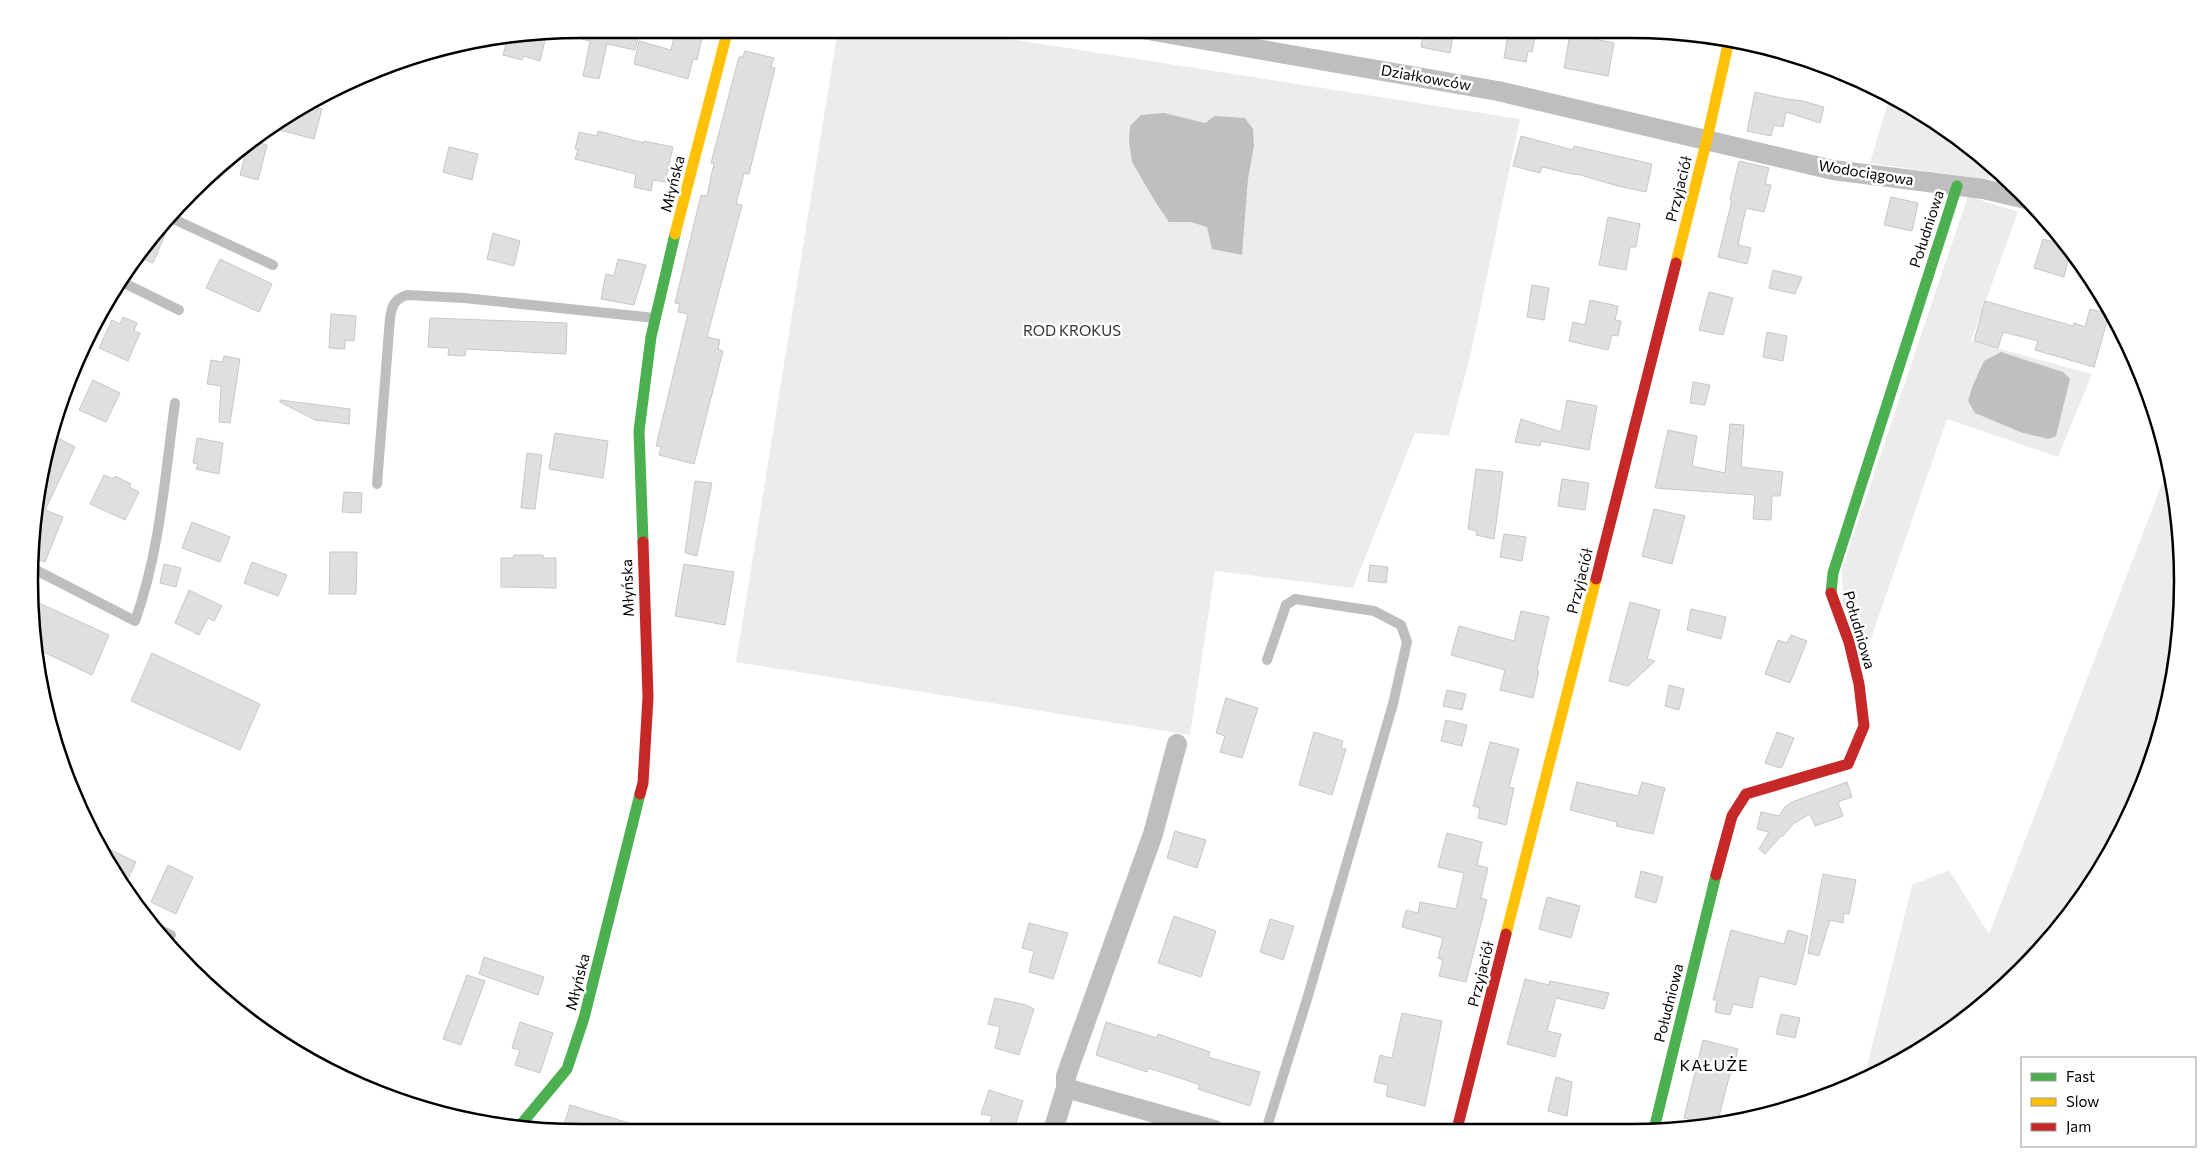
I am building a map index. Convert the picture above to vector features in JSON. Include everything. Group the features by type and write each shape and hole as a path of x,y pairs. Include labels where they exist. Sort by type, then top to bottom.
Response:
{"street":[{"name":"Młyńska","path":"524,1121 567,1069 584,1018 643,783 648,697 638,431 651,336 726,38"},
{"name":"Działkowców","path":"1194,38 1498,91 1707,139"},
{"name":"Przyjaciół","path":"1458,1124 1707,139 1728,47"},
{"name":"Wodociągowa","path":"1707,139 1833,170 1983,189 2013,196"},
{"name":"Południowa","path":"1655,1123 1700,936 1732,816 1746,794 1848,764 1864,726 1859,684 1849,642 1830,595 1833,573 1957,186"},
{"path":"1055,1124 1066,1088 1066,1076 1153,834 1177,744"},
{"path":"1066,1088 1194,1124"}],"lane":[{"path":"175,220 273,265"},
{"path":"126,284 178,310"},
{"path":"377,484 390,318 395,301 400,297 407,295 464,298 656,318"},
{"path":"38,571 135,621 145,593 157,529 174,403"},
{"path":"1267,660 1286,605 1295,599 1374,611 1401,626 1407,642 1393,704 1308,996 1268,1124"}],"green space":[{"name":"ROD KROKUS","path":"837,38 1003,38 1520,119 1470,357 1449,436 1415,433 1353,588 1215,571 1190,735 736,662"},
{"path":"1888,103 1932,129 1990,174 1989,180 1870,163"},
{"path":"1968,196 2018,212 1971,341 2092,374 2058,457 1947,419 1867,650 1843,603 1842,569"},
{"path":"2164,479 2169,510 2174,581 2169,652 2155,722 2145,756 2132,789 2101,853 2082,883 2039,939 1988,990 1932,1033 1902,1052 1866,1070 1912,885 1949,870 1989,934"}],"shaded area":[{"path":"1164,113 1205,123 1215,116 1245,118 1253,129 1254,146 1248,179 1242,255 1212,249 1207,227 1191,222 1169,222 1132,162 1129,141 1130,126 1141,115"},
{"path":"2001,352 2063,372 2070,379 2056,436 2049,439 2023,433 1975,413 1968,401 1973,385 1984,361"}],"building":[{"path":"577,38 638,38 635,50 607,44 599,79 583,76 590,41"},
{"path":"674,38 702,38 697,60 693,59 688,79 634,64 639,41 671,50"},
{"path":"1423,38 1453,38 1450,53 1421,47"},
{"path":"1508,38 1535,38 1532,52 1528,51 1526,62 1504,58"},
{"path":"1569,38 1590,38 1614,43 1608,76 1564,68"},
{"path":"545,39 540,61 524,56 522,60 503,55 506,43"},
{"path":"745,51 774,58 771,67 775,68 749,174 744,173 736,204 742,205 707,337 720,340 718,349 723,351 694,464 659,455 661,447 656,446 688,314 678,312 680,304 675,303 701,195 707,196 714,163 711,163 739,57 743,57"},
{"path":"1755,92 1824,107 1820,123 1786,112 1783,127 1774,125 1771,136 1747,131"},
{"path":"315,107 322,109 314,139 278,130"},
{"path":"598,131 644,143 644,141 673,147 665,182 653,180 651,191 634,187 636,174 575,159 578,150 575,149 579,132 597,136"},
{"path":"1521,136 1573,150 1574,146 1652,164 1646,192 1542,167 1540,173 1513,166"},
{"path":"260,143 267,145 258,180 240,175 245,154"},
{"path":"449,147 478,154 472,180 443,172"},
{"path":"1739,161 1769,168 1765,184 1771,185 1764,212 1746,208 1738,245 1751,248 1747,264 1718,257"},
{"path":"1891,197 1918,203 1912,231 1884,225"},
{"path":"1608,217 1640,224 1636,247 1630,247 1626,270 1599,265"},
{"path":"168,228 153,263 143,259"},
{"path":"493,233 520,241 514,266 487,259"},
{"path":"2043,239 2055,242 2068,260 2064,277 2034,268"},
{"path":"220,259 272,284 259,312 206,288"},
{"path":"618,259 646,265 634,305 601,299 606,274 614,276"},
{"path":"1773,270 1802,277 1795,294 1769,288"},
{"path":"1532,285 1549,288 1544,320 1527,317"},
{"path":"1709,292 1733,298 1723,335 1699,330"},
{"path":"1590,300 1618,306 1615,320 1621,321 1618,336 1612,335 1608,350 1569,341 1573,322 1585,325"},
{"path":"1985,301 2073,326 2074,323 2085,327 2090,309 2103,312 2107,321 2094,367 2035,350 2038,341 2003,332 1998,348 1974,341"},
{"path":"331,314 356,316 354,341 345,340 345,349 329,348"},
{"path":"123,317 137,323 134,331 140,333 128,361 99,348 112,320 120,324"},
{"path":"430,318 567,323 566,354 466,349 465,356 448,355 449,348 428,347"},
{"path":"1767,332 1787,336 1783,361 1763,357"},
{"path":"224,356 240,359 230,423 219,422 221,386 207,384 211,360 222,362"},
{"path":"93,380 120,393 106,422 79,410"},
{"path":"1693,382 1710,385 1705,405 1690,403"},
{"path":"280,400 350,409 349,424 315,420 280,402"},
{"path":"1567,400 1597,406 1589,450 1541,441 1540,446 1515,442 1521,419 1561,432"},
{"path":"1730,424 1744,425 1741,467 1783,472 1780,496 1772,496 1771,520 1753,519 1755,495 1655,488 1668,430 1697,436 1692,466 1725,473"},
{"path":"555,433 608,441 603,478 549,469"},
{"path":"58,438 75,447 45,510 63,517 45,562 39,559 39,545 42,510 55,445"},
{"path":"197,438 223,443 219,474 196,469 198,464 193,463"},
{"path":"527,453 542,455 535,509 521,508"},
{"path":"1476,469 1503,472 1494,539 1476,535 1477,531 1468,529"},
{"path":"104,475 113,479 115,476 131,484 129,487 139,492 125,520 90,504"},
{"path":"1562,479 1589,483 1585,510 1558,506"},
{"path":"695,481 712,483 697,556 685,553"},
{"path":"344,492 362,493 361,513 342,512"},
{"path":"1654,509 1685,516 1672,564 1642,556"},
{"path":"192,522 230,537 220,562 182,548"},
{"path":"1504,534 1526,537 1522,561 1500,557"},
{"path":"330,552 357,552 356,594 329,594"},
{"path":"514,555 543,555 543,558 556,558 556,588 501,587 501,558 513,558"},
{"path":"252,562 287,575 278,596 244,583"},
{"path":"164,564 181,568 176,587 160,583"},
{"path":"684,564 734,572 725,625 675,616"},
{"path":"1370,565 1388,567 1386,583 1368,581"},
{"path":"189,590 222,606 214,621 208,618 199,635 175,623"},
{"path":"1630,602 1660,610 1647,659 1655,661 1628,686 1609,681"},
{"path":"39,603 109,635 92,675 42,651"},
{"path":"1691,609 1726,617 1721,639 1687,630"},
{"path":"1521,611 1549,617 1537,670 1539,671 1533,698 1500,690 1505,670 1451,655 1459,626 1514,641"},
{"path":"1791,635 1807,641 1790,683 1765,674 1778,640 1787,643"},
{"path":"152,653 260,704 240,750 131,701"},
{"path":"1669,685 1684,689 1679,710 1665,706"},
{"path":"1447,690 1466,694 1462,710 1443,706"},
{"path":"1226,698 1258,708 1242,758 1220,752 1225,736 1216,733"},
{"path":"1446,720 1467,725 1462,746 1441,741"},
{"path":"1314,732 1343,741 1341,748 1346,749 1332,795 1299,785"},
{"path":"1777,732 1794,738 1780,768 1765,763"},
{"path":"1490,742 1519,749 1509,787 1514,788 1506,825 1478,818 1480,808 1473,806"},
{"path":"1577,782 1638,796 1642,782 1665,788 1653,834 1616,826 1617,822 1570,810"},
{"path":"1847,782 1852,797 1838,802 1843,816 1815,826 1810,814 1793,824 1765,854 1759,849 1769,832 1757,829 1761,812 1779,816 1785,807 1792,802"},
{"path":"1175,831 1206,840 1197,868 1167,858"},
{"path":"1447,833 1482,842 1477,865 1488,868 1481,898 1487,900 1466,982 1439,976 1443,960 1438,958 1443,938 1402,927 1406,910 1418,913 1420,902 1456,909 1464,873 1438,867"},
{"path":"108,848 136,862 127,880"},
{"path":"168,865 193,877 176,914 151,902"},
{"path":"1641,871 1663,877 1656,903 1635,897"},
{"path":"1823,874 1856,880 1849,914 1844,913 1843,923 1830,920 1819,956 1808,953"},
{"path":"1547,897 1580,906 1571,938 1539,929"},
{"path":"1174,916 1216,931 1201,977 1158,963"},
{"path":"1270,919 1294,926 1283,960 1260,952"},
{"path":"1029,923 1068,933 1053,979 1029,972 1034,951 1022,948"},
{"path":"1731,930 1784,944 1788,930 1808,936 1796,985 1759,976 1752,1008 1733,1004 1730,1015 1715,1012 1717,1000 1713,1000"},
{"path":"484,957 544,977 538,995 479,974"},
{"path":"467,975 485,981 461,1045 443,1039"},
{"path":"1525,979 1549,985 1550,981 1609,993 1604,1009 1556,998 1547,1031 1561,1034 1555,1057 1507,1044"},
{"path":"995,998 1026,1005 1034,1009 1019,1055 995,1048 1000,1027 988,1024"},
{"path":"1402,1013 1442,1021 1425,1106 1386,1096 1388,1085 1374,1082 1380,1055 1392,1058"},
{"path":"1781,1014 1800,1018 1795,1038 1776,1034"},
{"path":"520,1022 553,1033 540,1073 515,1065 520,1050 512,1048"},
{"path":"1106,1022 1157,1038 1158,1034 1210,1052 1208,1057 1260,1072 1250,1106 1198,1089 1200,1085 1183,1079 1148,1068 1147,1072 1096,1055"},
{"path":"1703,1040 1738,1049 1719,1117 1694,1121 1684,1118"},
{"path":"1556,1077 1572,1082 1567,1116 1548,1111"},
{"path":"989,1090 1023,1101 1015,1124 989,1124 992,1116 981,1114"},
{"path":"570,1105 632,1124 581,1124 565,1124"}],"traffic: fast":[{"path":"1831,593 1833,573 1957,186"},
{"path":"643,542 639,431 651,337 675,234"},
{"path":"524,1121 567,1069 584,1018 640,794"},
{"path":"1655,1123 1716,875"}],"traffic: slow":[{"path":"675,234 726,38"},
{"path":"1676,263 1728,47"},
{"path":"1506,934 1596,579"}],"traffic: jam":[{"path":"1596,579 1676,263"},
{"path":"640,794 643,783 648,697 643,542"},
{"path":"1716,875 1732,816 1746,794 1848,764 1864,726 1859,684 1849,642 1831,593"},
{"path":"1458,1124 1506,934"}],"district":[{"name":"KAŁUŻE","path":"1714,1065"}]}
